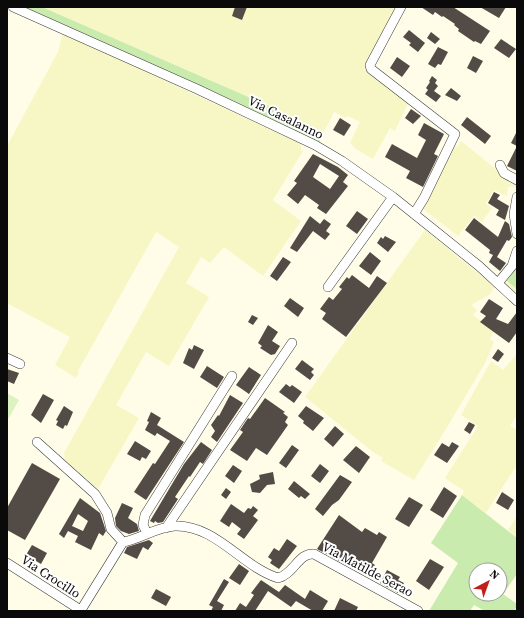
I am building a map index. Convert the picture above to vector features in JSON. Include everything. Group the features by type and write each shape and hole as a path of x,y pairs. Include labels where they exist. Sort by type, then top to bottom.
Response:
{"street":[{"name":"Via Casalanno","path":"13,7 197,89 315,145 342,161 393,197 498,283 517,301"},
{"path":"400,7 370,65 371,69 455,134 414,214"},
{"path":"500,165 504,173 517,180"},
{"path":"328,287 393,197"},
{"path":"517,197 514,214 517,234"},
{"path":"498,283 512,266 517,251"},
{"path":"166,528 292,343"},
{"path":"7,358 20,364"},
{"path":"147,533 143,524 145,515 232,376"},
{"path":"36,442 94,494 107,513 111,529 122,542 81,611"},
{"name":"Via Matilde Serao","path":"122,542 136,539 147,533 166,528 186,527 198,529 257,568 278,578 289,573 305,556 314,554 418,611"},
{"name":"Via Crocillo","path":"7,563 81,611"}],"green space":[{"path":"20,7 42,7 269,106 323,134 319,143"},
{"path":"42,7 396,7 367,68 409,101 395,131 390,128 373,159 356,149 350,143 360,122 348,116 346,118 334,112 323,134 269,106"},
{"path":"63,33 301,144 301,150 303,151 273,200 301,221 263,276 224,247 210,263 201,257 186,283 209,297 169,366 146,352 116,405 139,418 98,489 65,460 64,453 179,247 156,232 78,371 79,372 76,378 55,365 70,337 7,303 7,146 58,52"},
{"path":"461,141 517,186 517,188 513,186 508,187 507,196 494,190 486,204 492,208 482,222 474,216 458,236 422,208 453,145 457,147"},
{"path":"425,230 495,287 489,295 471,305 477,310 473,315 494,331 490,339 494,342 485,363 414,480 381,461 383,458 373,452 305,397"},
{"path":"517,262 517,289 506,280"},
{"path":"506,280 517,289 517,296 504,284"},
{"path":"516,355 517,415 510,426 517,430 517,465 486,513 462,495 464,491 445,478 478,426 461,415 491,361 503,370"},
{"path":"7,393 19,400 7,421"},
{"path":"462,495 517,538 517,574 508,587 508,562 468,562 468,602 508,602 508,598 517,604 515,611 485,611 474,605 470,611 429,611 458,563 431,543"},
{"path":"517,516 517,538 508,530"}],"building":[{"path":"235,7 247,7 242,20 232,16"},
{"path":"421,7 453,7 490,31 481,44 475,41 474,42 458,31 459,29 454,25 455,24 443,16 442,17 435,12 433,15"},
{"path":"480,7 506,7 499,18"},
{"path":"409,30 425,43 418,52 409,45 411,43 403,37"},
{"path":"431,32 440,39 435,44 427,38"},
{"path":"501,39 516,49 509,58 494,48"},
{"path":"438,47 448,52 441,65 438,64 435,68 428,64"},
{"path":"473,56 483,61 476,73 467,68"},
{"path":"397,57 410,66 402,77 390,68"},
{"path":"432,76 437,80 435,83 438,86 434,91 441,96 436,102 425,94 428,90 426,88"},
{"path":"451,88 461,96 457,101 445,95"},
{"path":"411,109 421,116 413,124 405,118"},
{"path":"467,117 491,136 485,144 461,125"},
{"path":"340,118 351,125 344,136 333,130"},
{"path":"424,123 444,134 434,154 438,156 423,187 406,178 410,171 385,157 392,144 417,158 426,140 418,135"},
{"path":"517,131 517,146 511,143"},
{"path":"517,146 517,171 507,166"},
{"path":"313,154 338,167 348,175 343,182 348,186 326,214 317,208 319,205 305,195 298,204 287,195 297,183 294,181","holes":["320,164 339,176 330,189 313,177"]},
{"path":"494,192 500,195 497,199 509,206 505,220 496,215 499,210 488,203"},
{"path":"357,211 368,219 357,234 346,226"},
{"path":"310,216 320,224 324,219 331,224 326,231 330,234 325,240 313,231 297,252 290,248"},
{"path":"474,218 498,237 505,221 509,224 512,237 509,241 507,240 497,257 506,263 500,271 489,262 493,255 489,253 490,250 465,230"},
{"path":"385,236 396,242 388,252 377,243 381,237 383,239"},
{"path":"370,252 381,261 371,275 359,266"},
{"path":"283,257 291,262 277,281 270,276"},
{"path":"352,275 369,288 377,276 387,283 346,337 322,319 326,313 320,309 329,297 333,300 342,289 339,287 347,277 349,279"},
{"path":"290,298 304,308 298,317 284,306"},
{"path":"489,299 503,308 496,319 508,324 517,312 517,332 509,343 480,322 486,316 480,312"},
{"path":"252,315 258,318 253,325 248,322"},
{"path":"268,325 278,332 272,341 280,346 275,354 271,355 260,348 262,346 258,343"},
{"path":"194,345 204,350 194,369 183,363 189,348 192,350"},
{"path":"498,349 504,354 498,362 492,358"},
{"path":"302,360 314,369 311,372 314,375 310,380 295,369"},
{"path":"207,366 224,377 217,388 200,377"},
{"path":"249,367 261,375 249,394 236,385"},
{"path":"7,369 19,373 14,384 7,381"},
{"path":"286,384 290,387 292,385 302,392 294,403 279,392"},
{"path":"43,394 54,400 41,423 31,415"},
{"path":"230,395 243,403 217,442 211,437 215,431 211,425 218,415 219,416"},
{"path":"265,398 285,412 283,413 288,417 285,422 288,425 267,455 256,448 247,461 230,450 243,432 240,430 248,418 250,419"},
{"path":"64,406 73,412 67,426 65,425 63,429 56,425 58,421 56,420"},
{"path":"306,406 324,418 313,431 303,423 304,421 298,416"},
{"path":"151,412 161,418 157,425 184,442 146,500 134,492 153,463 155,464 170,441 157,433 155,436 145,430 149,422 147,421"},
{"path":"469,422 475,425 470,434 464,430"},
{"path":"335,426 344,434 333,447 324,439"},
{"path":"135,441 151,451 146,459 142,457 140,461 127,454"},
{"path":"201,442 212,450 203,464 200,462 190,477 189,476 175,497 178,499 163,522 158,523 155,521 154,523 150,521 184,464"},
{"path":"452,442 459,446 447,463 434,455 442,443 449,447"},
{"path":"292,445 299,450 286,468 279,463"},
{"path":"356,446 370,457 359,473 343,460"},
{"path":"32,463 60,479 25,540 7,530 7,508"},
{"path":"320,464 329,471 320,483 311,476"},
{"path":"233,465 242,471 234,483 225,476"},
{"path":"273,472 275,484 267,485 260,493 252,492 250,484 260,479 259,475"},
{"path":"340,475 352,482 339,500 332,505 323,516 315,509"},
{"path":"294,481 310,494 305,499 301,496 299,498 288,489"},
{"path":"444,487 457,496 443,518 430,510"},
{"path":"226,488 231,492 226,499 221,495"},
{"path":"502,492 514,500 508,510 496,503"},
{"path":"409,497 423,505 409,527 395,519"},
{"path":"80,498 100,513 106,531 103,536 99,533 91,550 75,542 78,536 68,531 64,538 59,534","holes":["78,514 88,521 83,531 72,526"]},
{"path":"122,503 133,508 128,518 137,524 139,531 129,534 121,531 116,526 115,518"},
{"path":"231,504 244,513 248,508 251,509 253,506 258,510 253,516 258,520 244,539 237,534 241,529 232,522 229,527 220,521"},
{"path":"339,515 362,532 365,528 377,535 379,532 387,537 372,563 375,565 367,575 353,566 352,568 317,549"},
{"path":"287,539 297,546 279,569 270,563 272,560 268,557 274,548 279,551"},
{"path":"149,540 153,543 148,550 143,547 137,559 124,553 127,547"},
{"path":"32,545 47,553 41,564 26,555"},
{"path":"430,559 444,567 429,590 416,581"},
{"path":"239,564 249,571 240,585 229,578"},
{"path":"387,570 400,577 398,580 404,583 398,593 380,583"},
{"path":"224,579 229,582 217,601 224,605 221,611 211,611 213,607 209,605"},
{"path":"261,580 279,592 285,585 305,599 310,590 328,601 322,611 313,611 296,601 291,607 268,591 255,611 235,611 240,603 246,607 254,595 251,593"},
{"path":"156,589 171,597 166,606 151,598"},
{"path":"340,598 358,607 356,611 334,611"}]}
